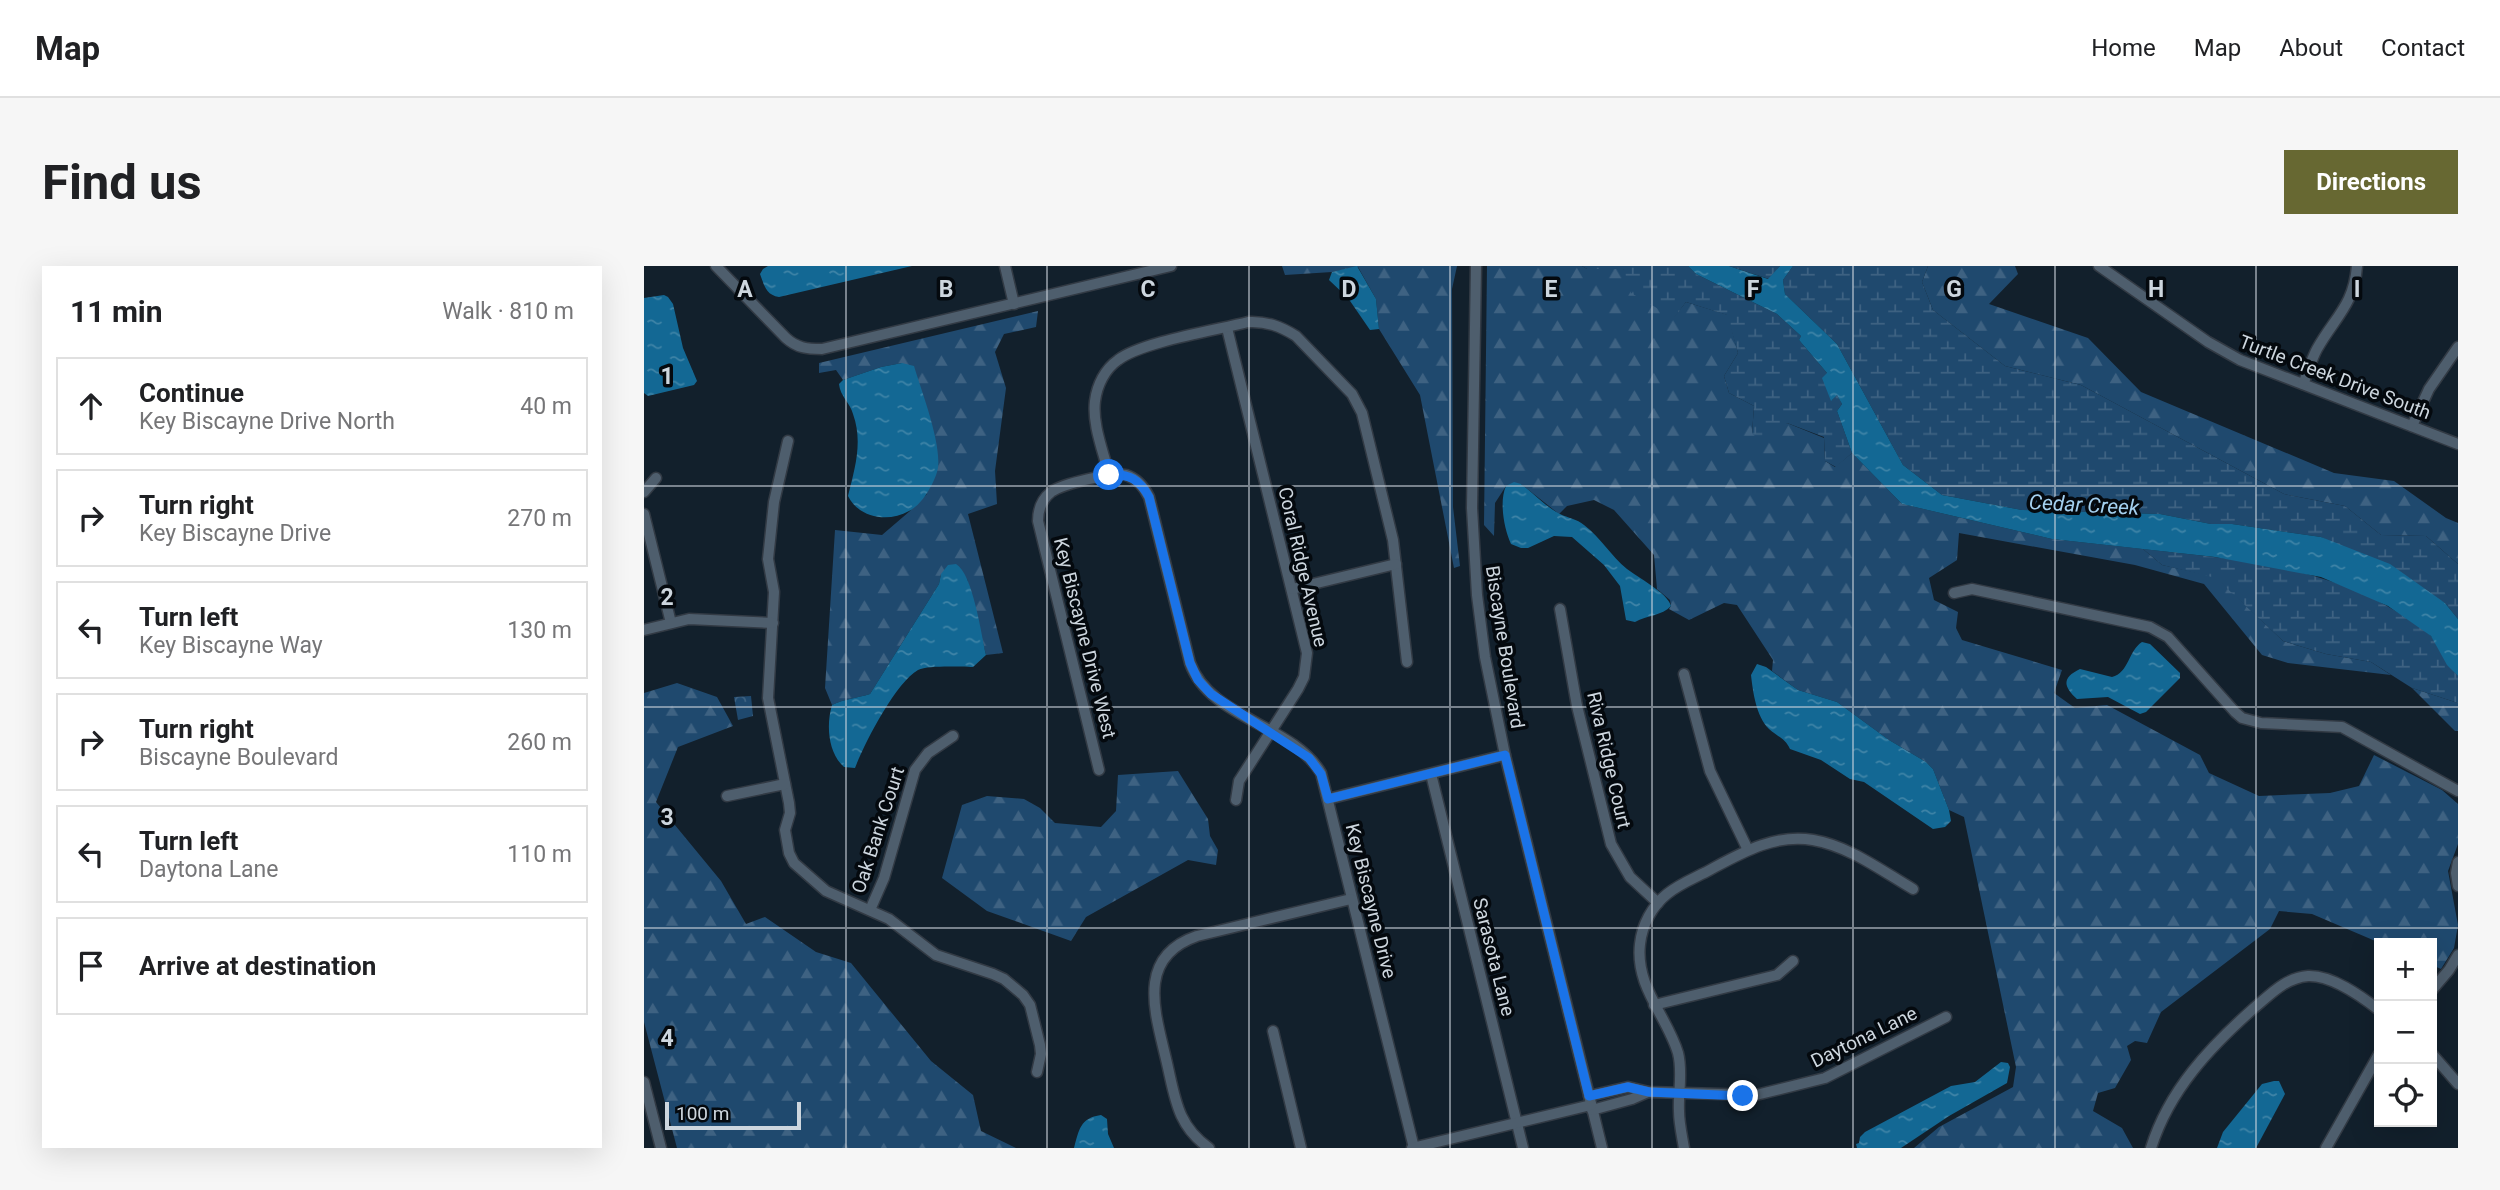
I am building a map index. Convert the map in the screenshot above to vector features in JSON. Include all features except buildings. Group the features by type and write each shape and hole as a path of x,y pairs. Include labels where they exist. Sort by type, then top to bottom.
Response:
{"street":[{"path":"716,266 786,338 794,345 807,349 822,349 1171,266"},
{"path":"1005,266 1014,304"},
{"name":"Biscayne Boulevard","path":"1476,266 1471,456 1474,552 1485,657 1505,755 1602,1148"},
{"name":"Turtle Creek Drive South","path":"2099,266 2225,352 2458,444"},
{"path":"2303,384 2316,351 2351,298 2357,266"},
{"path":"1109,475 1095,418 1095,402 1098,387 1111,366 1121,357 1137,350 1248,322 1275,325 1296,336 1358,402 1390,528 1407,662"},
{"name":"Coral Ridge Avenue","path":"1227,328 1305,642 1307,664 1298,689 1239,781 1236,800"},
{"path":"2412,426 2429,389 2458,347"},
{"path":"788,441 772,514 768,559 775,592 768,698 790,813 785,842 794,863 835,897 889,919 936,955 993,974 1014,986 1030,1005 1041,1054 1037,1072"},
{"name":"Key Biscayne Drive","path":"1109,475 1128,476 1137,480 1149,497 1194,673 1211,694 1309,758 1321,774 1413,1148"},
{"name":"Key Biscayne Drive West","path":"1099,770 1038,513 1040,505 1052,492 1109,475"},
{"path":"644,492 656,478"},
{"path":"644,514 671,623"},
{"path":"1292,589 1396,564"},
{"path":"1954,593 1972,589 2150,627 2168,638 2242,718 2261,723 2342,727 2458,791"},
{"name":"Riva Ridge Court","path":"1560,609 1577,706 1611,844 1630,877 1658,903"},
{"path":"644,630 705,618 773,623"},
{"path":"1684,674 1710,771 1748,850"},
{"name":"Oak Bank Court","path":"870,910 884,878 915,770 928,753 953,736"},
{"path":"1328,799 1505,755"},
{"name":"Sarasota Lane","path":"1431,774 1523,1148"},
{"path":"727,796 785,783"},
{"path":"1684,1148 1679,1113 1681,1067 1647,989 1640,947 1643,930 1658,903 1678,886 1748,850 1780,840 1812,840 1842,848 1913,889"},
{"path":"2458,862 2458,886"},
{"path":"1205,1145 1192,1135 1181,1118 1154,1009 1154,984 1163,961 1180,944 1197,936 1351,899"},
{"path":"2437,984 2458,955"},
{"path":"1654,1006 1777,975 1793,961"},
{"path":"2151,1148 2165,1114 2196,1065 2218,1040 2281,985 2303,977 2325,978 2374,1007"},
{"name":"Daytona Lane","path":"1413,1148 1591,1104 1628,1087 1649,1092 1756,1095 1815,1081 1835,1074 1946,1017"},
{"path":"1273,1031 1301,1148"},
{"path":"2437,1060 2458,1084"},
{"path":"2326,1148 2374,1064"},
{"path":"644,1082 661,1148"}],"green space":[{"path":"1282,266 1457,266 1452,289 1453,507 1460,566 1454,568 1420,395 1379,329 1376,299 1358,267 1332,272 1285,275"},
{"path":"1487,266 1623,269 1674,317 1686,302 1728,315 1738,353 1724,376 1729,393 1754,406 1752,434 1787,423 1824,438 1825,461 1835,467 1852,453 1902,504 2052,539 2143,549 2162,565 2216,577 2283,641 2326,654 2371,662 2391,675 2288,663 2262,655 2204,584 2135,565 1959,533 1957,560 1929,578 1934,600 1958,612 1956,628 1962,640 2062,670 2054,693 2075,708 2107,705 2200,755 2209,773 2259,796 2330,793 2359,786 2374,755 2442,790 2458,804 2458,844 2448,871 2458,925 2454,948 2441,969 2437,967 2437,938 2374,938 2374,940 2312,914 2279,911 2270,929 2161,1012 2147,1043 2135,1041 2127,1046 2131,1060 2115,1088 2098,1093 2093,1111 2122,1128 2133,1148 1914,1148 1939,1127 2013,1087 2016,1067 1964,817 1949,810 1933,769 1837,702 1798,690 1772,671 1773,660 1737,605 1724,603 1689,620 1669,609 1670,600 1657,589 1654,555 1614,510 1594,500 1567,506 1559,514 1521,484 1506,486 1495,503 1494,536 1484,525"},
{"path":"1582,266 1688,266 1696,274 1777,314 1801,336 1799,340 1827,373 1832,400 1837,394 1842,404 1837,411 1852,453 1836,467 1825,461 1824,437 1787,423 1764,442 1752,434 1754,406 1729,393 1724,376 1738,353 1727,315 1686,302 1674,318 1631,293 1623,269 1587,269"},
{"path":"1729,266 1780,266 1769,279"},
{"path":"1793,266 1928,266 1922,282 1933,310 2005,366 2081,385 2284,494 2345,506 2381,535 2426,536 2458,564 2458,619 2445,603 2321,537 2232,524 2211,524 2160,514 2022,510 1942,495 1903,465 1837,344 1785,294 1783,280"},
{"path":"1928,266 2015,266 2018,274 1989,304 2088,338 2141,392 2334,473 2394,481 2446,518 2458,523 2458,564 2426,536 2381,535 2345,506 2284,494 2081,385 2005,366 1933,310 1922,282"},
{"path":"1038,311 1036,327 1004,334 995,352 1006,388 995,471 997,504 968,514 1003,653 986,655 967,579 941,574 939,584 870,694 832,705 825,688 835,530 882,535 927,494 902,363 843,380 836,370 819,373 819,363"},
{"path":"2143,549 2282,568 2316,576 2380,602 2435,641 2458,676 2458,703 2412,688 2371,662 2326,654 2283,641 2216,578 2162,565"},
{"path":"677,683 717,697 733,726 678,747 656,802 721,881 746,924 765,917 816,952 851,963 931,1061 973,1095 981,1131 1016,1148 677,1148 644,1022 644,693"},
{"path":"2412,688 2458,703 2458,731 2455,731"},
{"path":"751,696 753,716 738,720 734,697"},
{"path":"1178,771 1208,819 1210,836 1218,850 1216,865 1188,860 1086,917 1071,941 987,911 942,878 962,805 987,796 1024,799 1040,808 1055,823 1101,827 1116,811 1118,775"}],"water":[{"path":"768,266 912,266 779,297 768,292 761,278 760,274"},
{"path":"1357,266 1376,299 1379,329 1370,330 1348,298 1329,280 1332,272"},
{"path":"1688,266 1729,266 1768,279 1780,266 1793,266 1783,280 1785,294 1837,344 1903,465 1942,495 2022,510 2160,514 2211,524 2232,524 2321,537 2390,564 2445,603 2458,619 2458,676 2447,665 2431,636 2388,606 2321,577 2215,557 2052,539 1902,504 1852,453 1837,411 1842,404 1837,395 1831,401 1822,378 1827,373 1799,340 1801,336 1777,314 1696,274"},
{"path":"664,295 673,304 683,348 697,381 694,385 648,396 644,393 644,298"},
{"path":"902,363 914,366 922,389 935,435 937,472 926,494 914,508 892,517 875,516 859,509 848,496 857,455 857,435 852,410 839,384 843,380 881,367"},
{"path":"1514,482 1521,484 1555,511 1584,525 1621,564 1658,591 1671,606 1663,612 1635,622 1626,620 1620,586 1604,565 1572,537 1554,536 1528,548 1511,544 1504,523 1503,499 1506,486"},
{"path":"956,564 962,570 972,592 986,655 973,667 930,667 918,670 909,677 882,714 855,768 844,767 835,754 830,738 832,705 870,694 939,584 941,574 948,565"},
{"path":"2142,642 2150,644 2180,673 2180,678 2146,712 2140,714 2108,697 2077,699 2069,691 2067,679 2080,669 2112,677 2118,675"},
{"path":"1757,664 1766,667 1798,690 1837,702 1889,740 1926,762 1933,769 1951,821 1945,827 1933,829 1864,782 1850,779 1821,760 1790,749 1784,740 1769,729 1758,711 1751,675"},
{"path":"2001,1062 2008,1063 2010,1067 2007,1083 1949,1116 1901,1148 1857,1148 1856,1144 1865,1132 1951,1086 1975,1082"},
{"path":"2279,1081 2285,1094 2256,1148 2217,1148 2223,1132 2262,1084"},
{"path":"1101,1115 1107,1119 1108,1134 1114,1148 1074,1148 1079,1130 1085,1122"}],"route":[{"path":"1109,475 1119,474 1137,480 1149,497 1190,663 1198,680 1211,694 1309,758 1321,774 1328,799 1505,755 1589,1096 1628,1087 1649,1092 1743,1096"}],"water label":[{"name":"Cedar Creek","path":"2084,505"}]}
